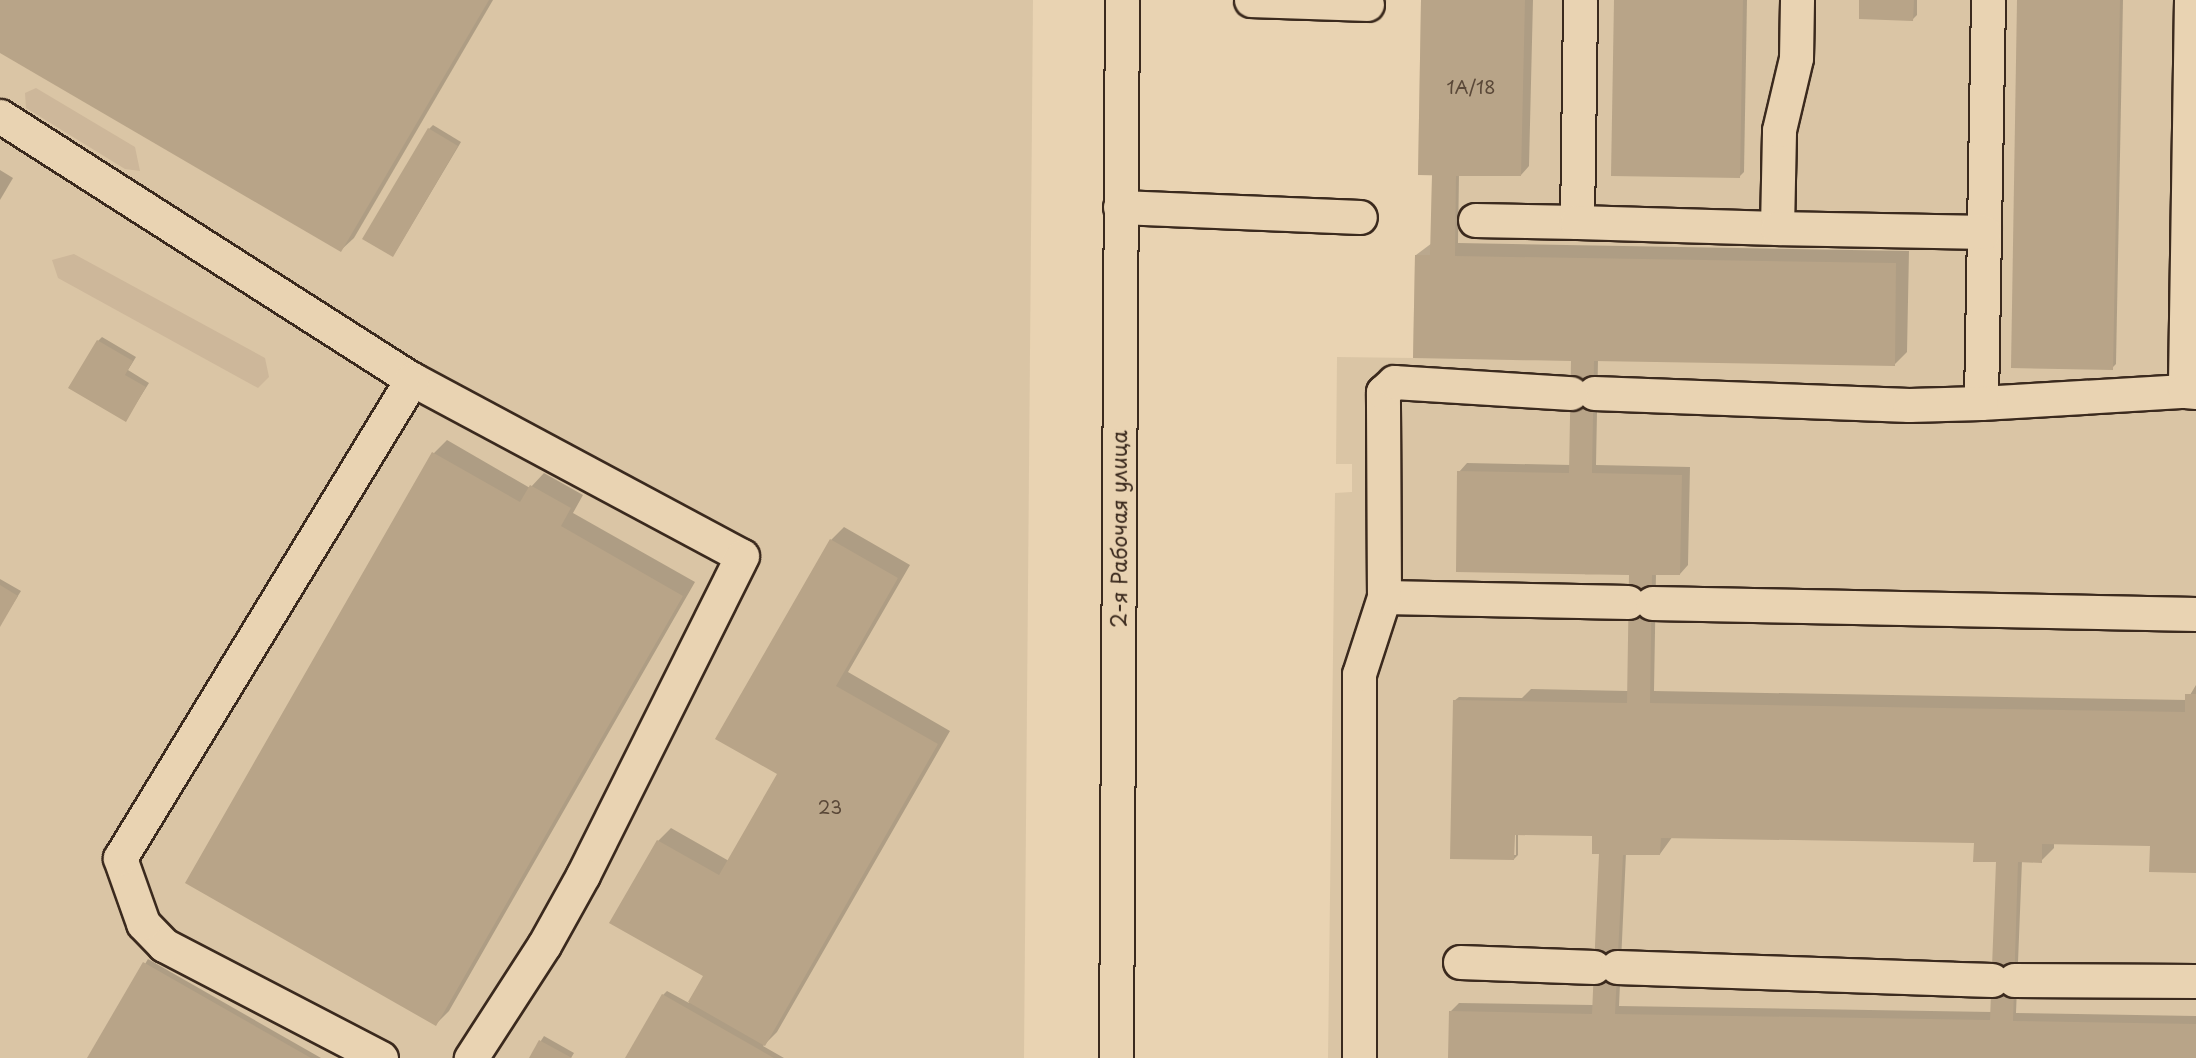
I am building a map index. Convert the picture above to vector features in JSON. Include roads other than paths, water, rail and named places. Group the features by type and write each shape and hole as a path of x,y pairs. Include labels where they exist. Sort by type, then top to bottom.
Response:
{"main road":[{"name":"2-я Рабочая улица","path":"1116,1058 1122,0"},
{"path":"1251,0 1367,4"},
{"path":"1577,222 1580,0"},
{"path":"1777,228 1779,130 1796,58 1797,0"},
{"path":"1981,403 1988,0"},
{"path":"1359,1058 1359,674 1384,597 1383,392 1394,382 1582,393 1909,405 2190,391 2191,0"},
{"path":"0,116 412,379 742,556 583,875 544,945 471,1058"},
{"path":"1120,207 1360,217"},
{"path":"1474,220 1984,232"},
{"path":"381,1058 164,945 143,923 120,858 412,379"},
{"path":"1384,597 2196,614"},
{"path":"1460,962 2003,980 2196,981"}]}
